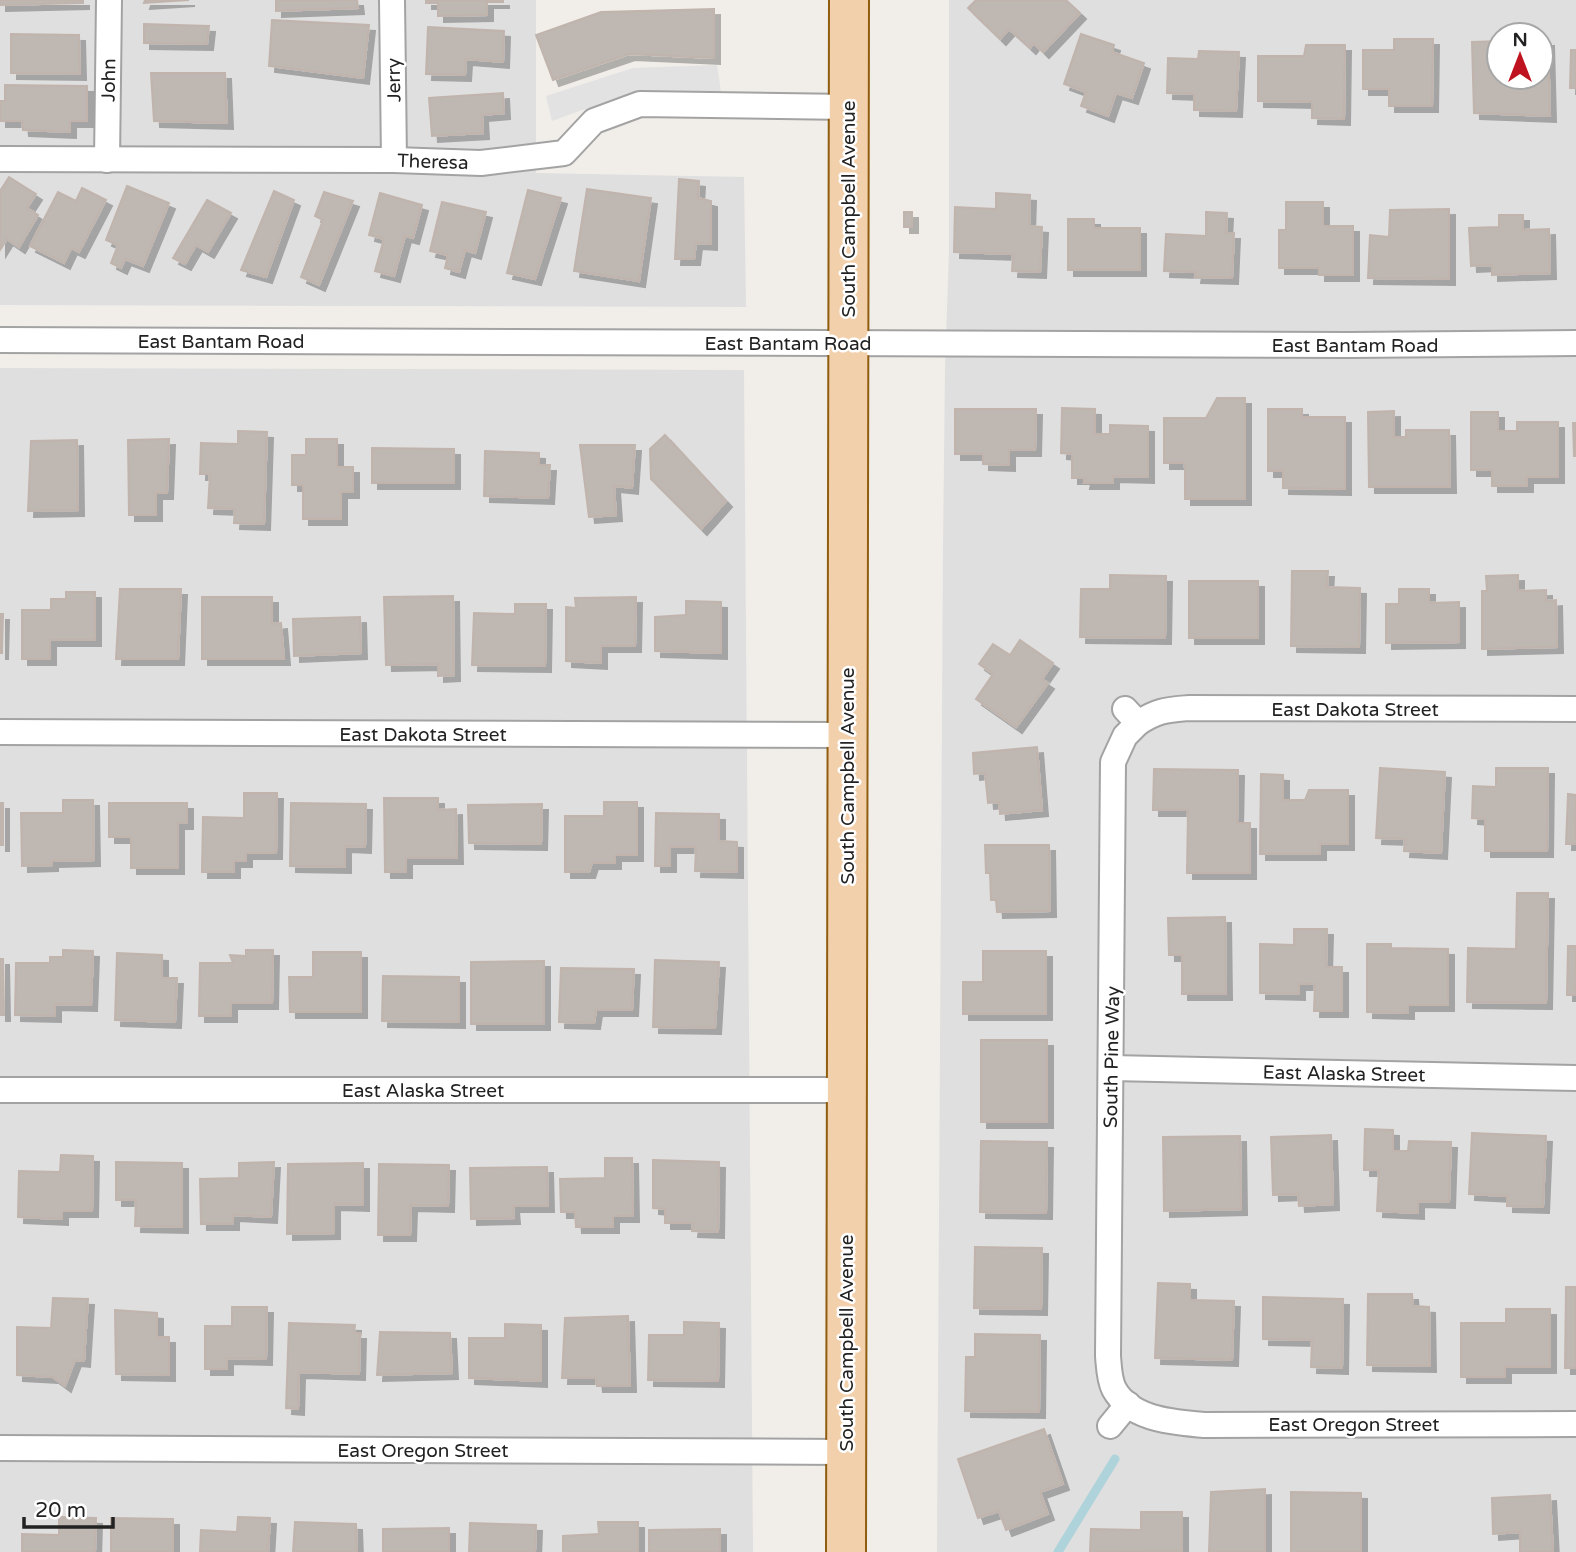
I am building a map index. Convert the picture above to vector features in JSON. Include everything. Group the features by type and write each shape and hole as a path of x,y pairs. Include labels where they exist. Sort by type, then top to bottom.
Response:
{"main road":[{"name":"South Campbell Avenue","path":"846,1552 849,0"}],"street":[{"name":"John","path":"107,160 109,0"},
{"name":"Jerry","path":"392,0 394,160"},
{"name":"Theresa","path":"0,159 394,160 481,163 564,153 594,121 640,104 849,107"},
{"name":"East Bantam Road","path":"0,340 1349,345 1576,343"},
{"name":"East Dakota Street","path":"1131,716 1189,708 1576,709"},
{"name":"South Pine Way","path":"1131,716 1113,762 1108,1356 1114,1388 1131,1406"},
{"name":"East Dakota Street","path":"0,732 847,736"},
{"name":"East Alaska Street","path":"1111,1069 1576,1077"},
{"name":"East Alaska Street","path":"0,1090 846,1090"},
{"name":"East Oregon Street","path":"1131,1406 1145,1415 1164,1420 1204,1425 1576,1424"},
{"path":"1110,1426 1131,1406"},
{"name":"East Oregon Street","path":"0,1448 846,1452"}],"shaded area":[{"path":"0,0 536,0 536,173 744,177 746,307 0,305"},
{"path":"949,0 1576,0 1576,1552 937,1552 945,369 949,251"},
{"path":"717,65 721,92 632,92 552,121 546,96 633,68"},
{"path":"0,368 744,370 753,1552 0,1552"}],"building":[{"path":"0,0 83,0 83,3 0,5"},
{"path":"145,0 189,0 144,3"},
{"path":"276,0 357,0 358,8 276,11"},
{"path":"426,0 503,2 487,2 487,15 438,16 438,3 426,3"},
{"path":"976,0 1066,0 1080,13 1043,52 1034,43 1030,48 1009,29 1000,39 968,8"},
{"path":"714,9 714,58 629,54 553,80 536,35 601,12"},
{"path":"272,20 369,25 363,78 269,66"},
{"path":"144,24 209,26 207,44 144,43"},
{"path":"428,27 504,31 503,62 466,59 465,75 426,74"},
{"path":"11,34 79,35 80,74 11,73"},
{"path":"1081,34 1114,45 1112,52 1144,63 1132,98 1116,93 1108,116 1081,106 1086,92 1064,84"},
{"path":"1394,39 1433,39 1432,106 1389,106 1389,89 1363,89 1363,50 1394,50"},
{"path":"1472,42 1485,42 1485,91 1549,91 1550,116 1474,113"},
{"path":"1306,45 1345,45 1344,119 1312,118 1312,102 1258,101 1258,56 1304,56"},
{"path":"1571,50 1576,50 1576,88 1570,88"},
{"path":"1199,51 1239,52 1236,111 1194,110 1194,94 1167,93 1168,58 1198,59"},
{"path":"151,73 225,73 227,123 154,121"},
{"path":"5,85 87,86 87,121 70,121 70,132 23,130 22,121 0,121 0,101 5,101"},
{"path":"503,93 504,113 482,115 483,133 432,136 429,98"},
{"path":"9,177 36,194 27,208 38,215 19,247 7,239 0,250 0,191"},
{"path":"679,179 699,181 698,198 711,201 711,244 696,243 694,259 675,259"},
{"path":"127,186 169,203 143,266 125,259 121,268 111,263 118,245 106,240"},
{"path":"82,188 106,200 79,252 71,248 64,263 30,246 58,192 76,201"},
{"path":"587,189 651,198 639,281 574,271"},
{"path":"528,190 561,198 535,279 507,273"},
{"path":"274,191 294,200 266,277 241,270"},
{"path":"324,192 353,201 319,285 301,277 323,220 315,216"},
{"path":"380,193 422,205 413,238 405,236 394,276 375,271 384,239 369,235"},
{"path":"996,193 1030,195 1029,226 1042,227 1040,272 1012,271 1013,254 954,252 955,207 996,209"},
{"path":"207,200 231,213 208,252 196,245 185,264 173,258"},
{"path":"442,202 486,212 475,253 465,250 459,272 445,268 448,255 430,251"},
{"path":"1286,202 1323,202 1323,226 1353,226 1353,275 1319,275 1319,268 1279,268 1279,230 1286,230"},
{"path":"1449,209 1449,279 1368,278 1370,235 1389,237 1390,210"},
{"path":"904,212 912,212 912,227 904,227"},
{"path":"1206,212 1227,213 1226,233 1234,233 1232,278 1195,277 1196,272 1164,271 1166,234 1206,236"},
{"path":"1499,215 1523,215 1523,230 1549,229 1550,273 1492,275 1492,265 1471,266 1469,228 1499,227"},
{"path":"1068,219 1094,219 1094,228 1140,228 1140,270 1068,270"},
{"path":"1217,398 1245,398 1245,499 1185,499 1184,463 1164,463 1164,418 1206,418"},
{"path":"1062,408 1095,409 1095,434 1110,434 1110,425 1148,426 1148,477 1113,476 1113,483 1084,483 1085,478 1072,478 1072,454 1061,453"},
{"path":"955,409 1036,409 1035,450 1009,450 1009,465 983,464 983,454 955,454"},
{"path":"1268,409 1302,409 1302,417 1345,417 1345,489 1283,488 1283,471 1268,471"},
{"path":"1394,411 1394,437 1406,437 1406,430 1449,430 1450,487 1369,487 1368,412"},
{"path":"1471,412 1498,412 1498,431 1517,431 1517,422 1558,422 1558,477 1527,477 1527,486 1492,486 1492,470 1471,470"},
{"path":"1573,423 1576,423 1576,456 1574,456"},
{"path":"238,431 267,432 264,524 234,523 235,509 208,508 210,474 200,474 201,443 238,444"},
{"path":"665,435 726,501 701,529 651,479 650,449"},
{"path":"169,439 167,493 156,493 156,515 129,515 128,440"},
{"path":"306,439 337,439 337,467 353,467 353,492 341,492 341,519 303,519 303,485 292,485 292,455 306,455"},
{"path":"77,440 78,510 28,511 31,441"},
{"path":"580,445 635,445 632,488 614,486 616,515 589,517"},
{"path":"372,448 454,449 454,483 372,483"},
{"path":"485,451 539,453 539,465 550,465 548,498 484,496"},
{"path":"1292,571 1328,571 1327,587 1360,588 1359,647 1291,646"},
{"path":"1110,575 1166,576 1165,638 1080,637 1081,589 1110,589"},
{"path":"1518,575 1518,591 1546,590 1546,601 1556,600 1557,647 1482,649 1482,591 1487,591 1486,576"},
{"path":"1189,581 1258,581 1258,638 1189,638"},
{"path":"120,589 181,589 178,659 116,659"},
{"path":"1399,589 1429,589 1429,603 1459,602 1459,642 1386,643 1386,604 1399,604"},
{"path":"66,592 95,592 95,640 50,640 50,659 22,659 22,610 51,610 51,599 66,599"},
{"path":"453,596 454,675 438,676 438,664 386,665 384,597"},
{"path":"202,597 272,597 272,624 281,623 284,659 202,659"},
{"path":"636,597 635,646 601,646 601,663 566,661 566,607 576,608 575,598"},
{"path":"686,601 721,602 721,653 655,651 655,617 686,615"},
{"path":"515,604 546,604 545,666 472,665 474,613 515,614"},
{"path":"0,614 3,614 2,653 0,653"},
{"path":"360,617 361,653 294,656 293,619"},
{"path":"1020,640 1053,663 1042,679 1048,683 1016,727 976,699 993,674 979,664 993,644 1010,655"},
{"path":"1037,747 1042,810 1000,814 999,802 988,803 985,773 974,774 973,753"},
{"path":"1380,768 1445,772 1441,853 1404,851 1405,839 1376,838"},
{"path":"1496,768 1548,768 1547,851 1485,851 1485,819 1472,818 1473,786 1496,787"},
{"path":"1154,769 1238,770 1237,823 1250,823 1250,873 1187,873 1188,810 1153,810"},
{"path":"1261,774 1283,775 1283,800 1305,800 1309,790 1348,790 1348,844 1320,844 1320,854 1260,854"},
{"path":"244,793 277,793 276,853 246,853 246,861 234,861 234,872 202,872 203,817 244,818"},
{"path":"1568,794 1576,795 1576,844 1566,844"},
{"path":"384,798 438,798 438,810 456,809 457,858 406,858 406,872 385,872"},
{"path":"63,800 93,800 94,860 52,861 52,865 22,866 21,813 63,813"},
{"path":"604,802 637,802 637,855 615,855 615,863 592,863 589,872 565,872 565,816 604,816"},
{"path":"0,803 3,803 3,845 0,845"},
{"path":"109,803 187,803 187,823 178,823 178,868 131,868 131,837 109,837"},
{"path":"291,803 366,804 365,847 345,846 345,867 290,866"},
{"path":"542,804 541,844 469,843 468,805"},
{"path":"656,813 719,814 719,841 737,842 737,872 695,871 696,847 670,847 670,866 655,866"},
{"path":"985,845 1049,845 1050,911 997,912 996,900 991,900 990,873 986,873"},
{"path":"1517,893 1548,893 1546,1003 1467,1002 1468,948 1516,949"},
{"path":"1225,917 1226,994 1182,994 1182,955 1169,955 1168,918"},
{"path":"1294,929 1327,929 1326,967 1342,967 1342,1011 1314,1011 1315,984 1299,984 1299,994 1260,993 1260,944 1294,945"},
{"path":"1367,944 1391,944 1391,948 1448,949 1448,1005 1408,1005 1408,1013 1367,1012"},
{"path":"1568,946 1576,946 1576,995 1567,995"},
{"path":"63,950 93,951 91,1005 55,1004 55,1016 15,1015 16,963 50,963 50,957 63,957"},
{"path":"246,950 273,950 272,1003 231,1003 231,1016 199,1016 200,963 233,963 230,955 246,956"},
{"path":"983,951 1046,951 1046,1014 963,1014 963,982 983,982"},
{"path":"313,952 361,952 361,1012 290,1012 289,977 313,977"},
{"path":"117,953 162,955 162,978 177,978 175,1022 115,1020"},
{"path":"0,959 3,959 4,1015 0,1015"},
{"path":"655,960 719,962 715,1028 653,1027"},
{"path":"544,961 544,1024 471,1024 471,962"},
{"path":"561,968 634,969 632,1010 596,1010 594,1023 559,1022"},
{"path":"383,976 459,977 459,1022 382,1021"},
{"path":"981,1040 1047,1040 1047,1122 981,1122"},
{"path":"1365,1129 1393,1130 1393,1151 1408,1151 1409,1141 1451,1142 1449,1202 1418,1201 1418,1213 1377,1211 1379,1170 1364,1170"},
{"path":"1472,1133 1546,1136 1543,1207 1507,1206 1507,1196 1469,1194"},
{"path":"1331,1135 1333,1204 1299,1206 1298,1194 1273,1195 1271,1137"},
{"path":"1240,1136 1241,1209 1164,1211 1163,1137"},
{"path":"981,1141 1047,1142 1046,1213 980,1212"},
{"path":"61,1155 93,1156 92,1211 62,1211 62,1219 18,1217 19,1171 60,1172"},
{"path":"605,1158 632,1158 633,1216 613,1216 613,1227 576,1227 575,1212 561,1212 560,1179 605,1178"},
{"path":"653,1160 719,1162 718,1232 692,1231 693,1223 665,1223 665,1209 653,1208"},
{"path":"116,1162 182,1163 182,1227 135,1226 136,1200 116,1200"},
{"path":"274,1162 271,1217 233,1215 233,1224 201,1224 200,1179 239,1178 239,1163"},
{"path":"363,1163 363,1205 334,1204 334,1233 287,1234 288,1164"},
{"path":"379,1164 449,1165 448,1206 411,1205 410,1235 378,1235"},
{"path":"547,1167 548,1206 513,1206 514,1218 471,1219 470,1168"},
{"path":"975,1247 1042,1248 1041,1309 974,1308"},
{"path":"1158,1283 1190,1284 1190,1300 1234,1301 1232,1360 1155,1358"},
{"path":"1566,1287 1576,1287 1576,1368 1565,1368"},
{"path":"1368,1294 1412,1294 1413,1306 1429,1307 1430,1366 1367,1365"},
{"path":"1263,1297 1343,1299 1342,1368 1311,1367 1312,1340 1263,1339"},
{"path":"53,1298 88,1299 84,1361 75,1360 65,1386 53,1377 17,1375 17,1327 51,1328"},
{"path":"232,1307 267,1307 266,1359 227,1358 227,1369 205,1369 205,1326 232,1326"},
{"path":"1506,1309 1550,1309 1550,1367 1505,1367 1505,1377 1461,1377 1461,1323 1506,1323"},
{"path":"115,1310 157,1313 157,1337 169,1337 169,1375 116,1374"},
{"path":"628,1316 630,1386 597,1386 596,1378 562,1378 565,1318"},
{"path":"684,1322 719,1323 718,1381 648,1380 649,1335 684,1335"},
{"path":"289,1323 355,1325 354,1333 360,1333 359,1374 299,1372 298,1409 286,1408"},
{"path":"505,1324 541,1325 541,1381 469,1378 469,1338 505,1338"},
{"path":"380,1332 450,1333 452,1373 377,1375"},
{"path":"975,1334 1040,1335 1039,1412 965,1411 966,1357 975,1357"},
{"path":"1044,1429 1063,1484 1040,1492 1048,1514 1006,1530 999,1511 978,1518 958,1459"},
{"path":"1265,1489 1265,1552 1209,1552 1211,1492"},
{"path":"1291,1492 1361,1493 1361,1552 1291,1552"},
{"path":"1550,1495 1553,1552 1520,1552 1520,1532 1493,1534 1492,1498"},
{"path":"1141,1512 1182,1512 1182,1551 1090,1552 1091,1529 1141,1530"},
{"path":"59,1517 96,1518 95,1552 22,1552 22,1534 59,1535"},
{"path":"238,1517 270,1518 268,1552 200,1552 201,1530 237,1532"},
{"path":"111,1518 173,1519 173,1552 111,1552"},
{"path":"295,1522 356,1524 357,1552 293,1552"},
{"path":"598,1522 638,1522 638,1552 563,1552 563,1536 599,1534"},
{"path":"470,1523 536,1525 535,1552 469,1552"},
{"path":"449,1528 449,1552 383,1552 383,1529"},
{"path":"720,1529 720,1552 649,1552 649,1530"}],"waterway":[{"path":"1058,1552 1115,1459"}]}
